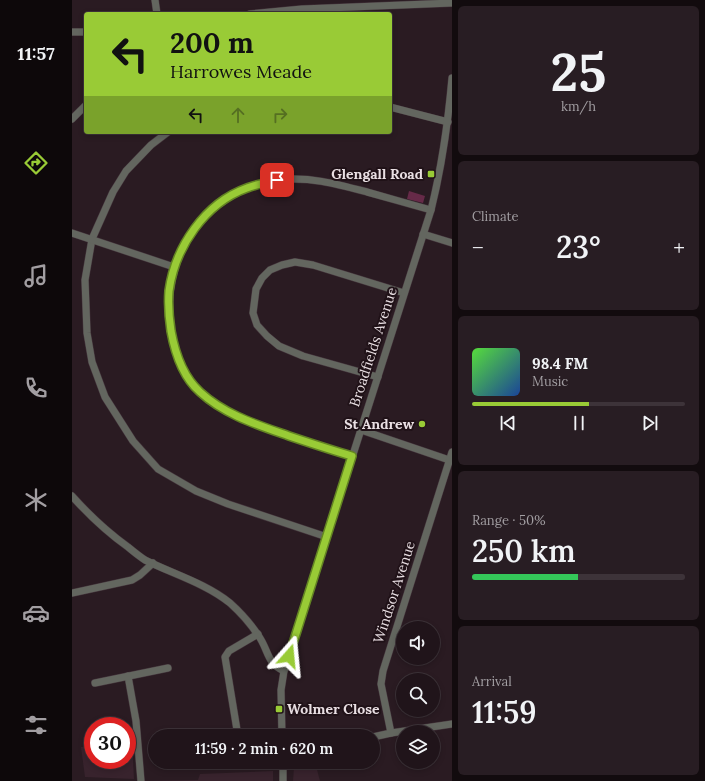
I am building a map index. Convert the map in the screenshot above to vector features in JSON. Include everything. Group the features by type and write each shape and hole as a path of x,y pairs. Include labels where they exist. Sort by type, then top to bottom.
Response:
{"street":[{"path":"155,0 157,12"},
{"path":"271,12 302,9 452,3"},
{"path":"72,32 84,32"},
{"name":"Broadfields Avenue","path":"282,729 281,690 284,671 431,210 441,170 448,122 452,78"},
{"path":"72,119 84,107"},
{"path":"392,108 448,122"},
{"path":"165,134 151,145 126,171 113,192 92,239 85,280 87,333 91,355 105,397 134,441 158,469 196,491 228,504 327,536"},
{"path":"352,456 260,426 226,411 199,392 183,370 173,343 169,292 174,267 188,238 202,219 224,200 247,188 277,180 303,179 333,183 431,210"},
{"path":"72,233 174,267"},
{"path":"424,234 452,243"},
{"path":"378,377 303,356 279,346 257,325 253,313 256,289 262,278 270,270 295,262 313,265 404,293"},
{"path":"360,430 451,461"},
{"name":"Windsor Avenue","path":"390,733 381,684 382,671 451,461 452,452"},
{"path":"72,496 92,519 113,537 145,560 222,597 239,612 258,634 264,643 273,664 284,671"},
{"path":"72,593 132,580 153,563"},
{"path":"237,729 225,657 229,651 258,634"},
{"path":"95,683 168,668"},
{"path":"128,676 136,721 141,781"},
{"path":"380,735 452,724"},
{"path":"283,769 283,781"}],"shaded area":[{"path":"409,191 425,196 423,203 407,199"},
{"path":"81,747 84,747 84,769 133,769 134,779 85,777"},
{"path":"294,769 317,769 320,781 293,781"},
{"path":"273,771 273,781 147,781 198,780 200,774"}],"place":[{"name":"Glengall Road","path":"431,174"},
{"name":"St Andrew","path":"422,424"},
{"name":"Wolmer Close","path":"279,709"}],"route":[{"path":"277,180 247,188 224,200 202,219 188,238 174,267 169,292 173,343 183,370 199,392 226,411 260,426 352,456 289,656"}]}
